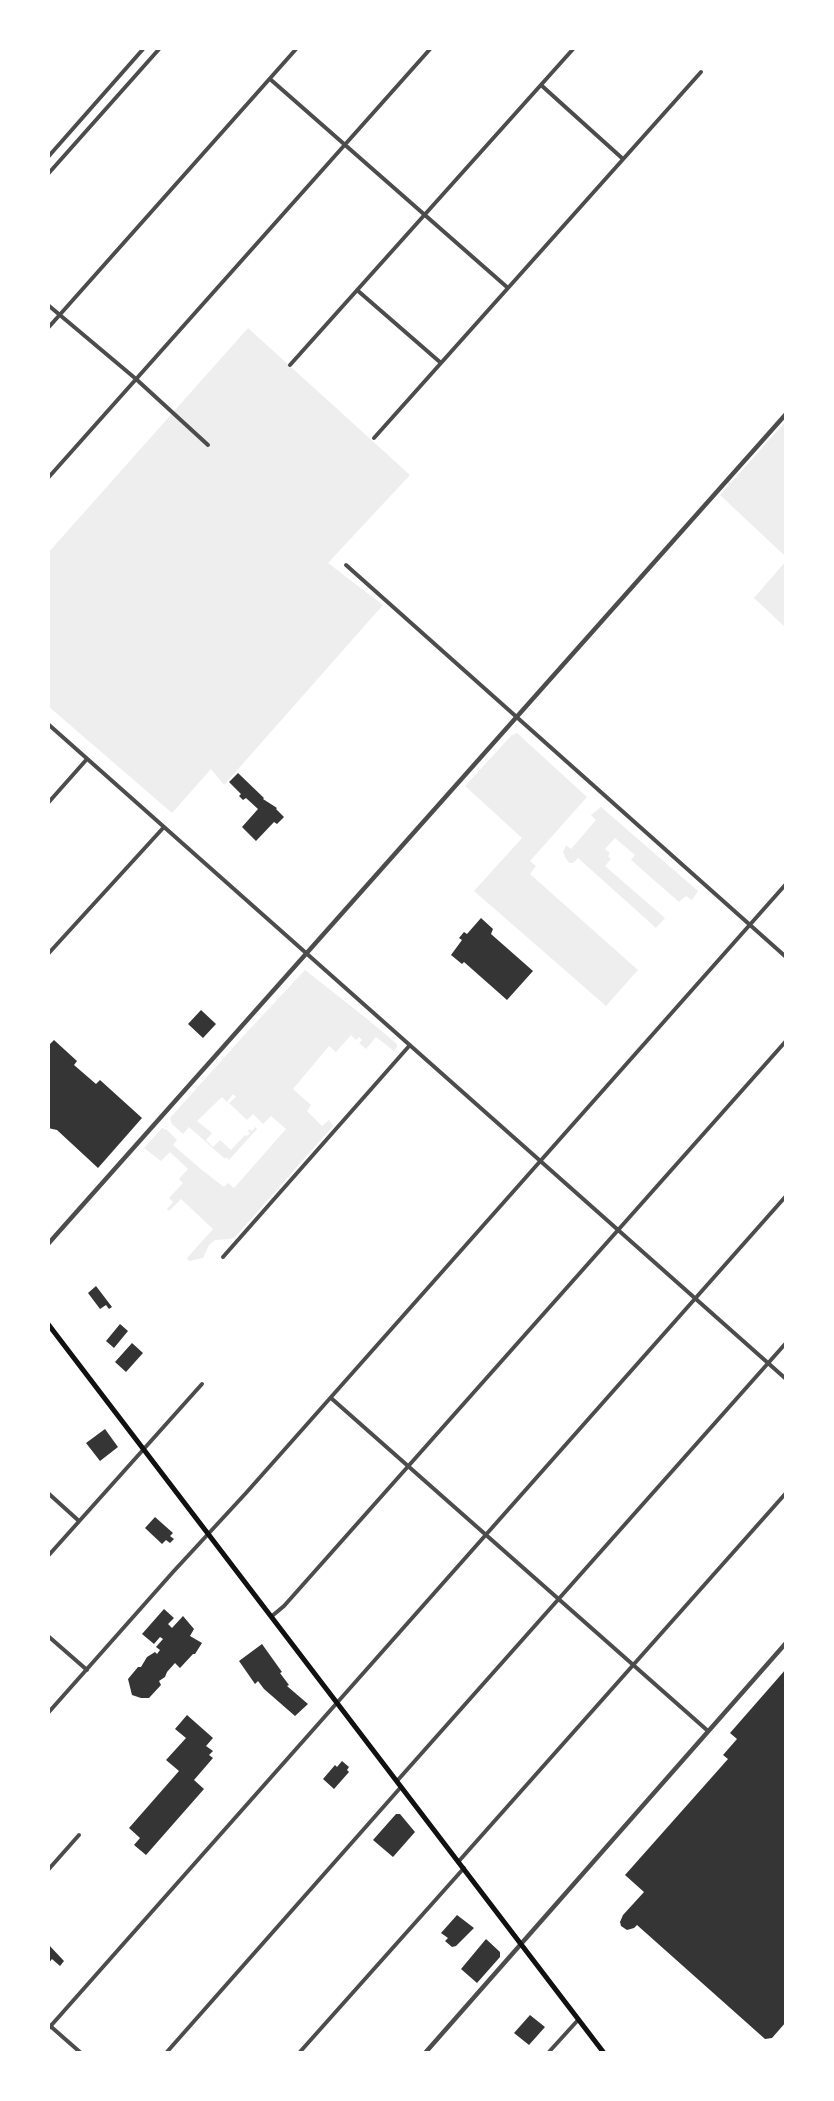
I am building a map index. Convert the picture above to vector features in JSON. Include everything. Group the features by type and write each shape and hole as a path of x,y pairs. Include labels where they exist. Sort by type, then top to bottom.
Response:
{"main road":[{"path":"48,1324 604,2053"}],"street":[{"path":"48,157 144,48"},
{"path":"48,174 160,48"},
{"path":"48,328 297,48"},
{"path":"48,478 431,48"},
{"path":"290,365 574,48"},
{"path":"374,438 701,72"},
{"path":"270,79 508,288"},
{"path":"541,85 623,159"},
{"path":"357,290 441,363"},
{"path":"48,305 208,445"},
{"path":"48,1244 786,414"},
{"path":"346,565 786,957"},
{"path":"48,724 786,1379"},
{"path":"48,803 87,759"},
{"path":"48,954 164,827"},
{"path":"48,1713 786,884"},
{"path":"272,1616 284,1606 786,1041"},
{"path":"223,1257 410,1045"},
{"path":"81,2053 49,2027 786,1196"},
{"path":"397,1781 786,1343"},
{"path":"48,1556 202,1384"},
{"path":"331,1397 708,1731"},
{"path":"48,1493 79,1521"},
{"path":"459,1861 786,1493"},
{"path":"48,1636 87,1670"},
{"path":"425,2053 786,1643"},
{"path":"166,2053 401,1787"},
{"path":"48,1870 79,1835"},
{"path":"299,2053 464,1868"},
{"path":"548,2053 578,2020"}],"shaded area":[{"path":"248,328 410,475 328,563 383,605 224,785 211,769 172,813 48,706 48,553"},
{"path":"786,421 786,557 720,495"},
{"path":"786,561 786,628 754,598"},
{"path":"517,733 587,797 530,861 536,866 530,874 638,970 606,1006 474,891 522,838 465,786 511,736"},
{"path":"601,807 698,891 692,900 686,896 679,902 631,860 635,855 615,838 605,849 610,853 608,856 611,859 605,866 665,918 656,928 578,858 573,863 569,863 565,857 563,852 566,845 571,849 596,820 591,815"},
{"path":"305,970 366,1018 397,1044 397,1047 394,1051 376,1037 366,1049 359,1043 362,1040 359,1037 356,1040 351,1035 336,1052 329,1046 293,1089 311,1105 307,1111 322,1126 329,1120 333,1126 235,1237 215,1240 209,1245 203,1258 189,1261 187,1258 213,1229 181,1199 169,1211 167,1209 173,1202 169,1198 183,1183 179,1179 188,1169 170,1152 161,1161 144,1148 162,1128 167,1130 177,1140 173,1145 224,1187 228,1183 234,1188 286,1129 271,1116 263,1124 253,1114 247,1120 229,1103 236,1097 233,1094 227,1102 222,1097 197,1121 212,1133 206,1140 213,1147 220,1140 231,1150 245,1135 250,1133 249,1129 252,1131 255,1127 257,1129 229,1160 226,1157 225,1159 189,1127 183,1134 172,1124 170,1118"}],"building":[{"path":"238,773 284,817 277,824 274,822 256,841 242,827 258,809 246,798 243,800 239,796 241,794 229,782"},
{"path":"481,918 493,929 491,934 533,971 507,1000 464,962 462,964 451,955 462,940 459,938 464,932 467,934"},
{"path":"201,1010 216,1024 203,1038 188,1024"},
{"path":"54,1040 77,1061 74,1065 96,1084 100,1080 142,1118 98,1168 57,1130 48,1128 48,1046"},
{"path":"96,1286 112,1307 109,1309 106,1305 100,1309 88,1293"},
{"path":"120,1324 128,1331 114,1348 106,1341"},
{"path":"132,1343 143,1353 126,1372 115,1362"},
{"path":"105,1429 118,1447 100,1461 86,1443"},
{"path":"155,1517 173,1533 170,1536 174,1539 170,1543 166,1540 162,1544 145,1528"},
{"path":"164,1609 174,1618 168,1624 172,1628 183,1616 194,1629 190,1636 202,1643 195,1654 180,1668 175,1663 165,1677 159,1681 161,1685 149,1698 141,1698 132,1695 128,1679 138,1667 141,1667 147,1657 155,1652 157,1654 160,1650 156,1647 163,1639 160,1637 154,1644 142,1634"},
{"path":"262,1644 282,1672 280,1673 289,1685 287,1686 308,1704 295,1716 258,1681 255,1684 239,1661"},
{"path":"786,1669 786,2022 772,2038 765,2039 637,1925 627,1930 621,1926 620,1922 623,1915 644,1892 625,1875 728,1759 723,1755 737,1739 730,1733"},
{"path":"187,1715 213,1738 206,1746 213,1751 209,1755 213,1758 194,1780 204,1789 146,1855 134,1845 140,1838 129,1828 179,1771 166,1760 186,1738 175,1729"},
{"path":"342,1761 349,1767 347,1770 349,1772 334,1789 323,1779 335,1765 337,1767"},
{"path":"396,1814 400,1814 415,1832 393,1857 373,1840"},
{"path":"457,1915 474,1928 456,1946 452,1947 445,1941 448,1938 441,1933"},
{"path":"486,1939 500,1952 500,1957 477,1983 461,1969"},
{"path":"48,1944 64,1961 60,1966 52,1959 48,1964"},
{"path":"530,2015 545,2027 529,2045 514,2033"}]}
